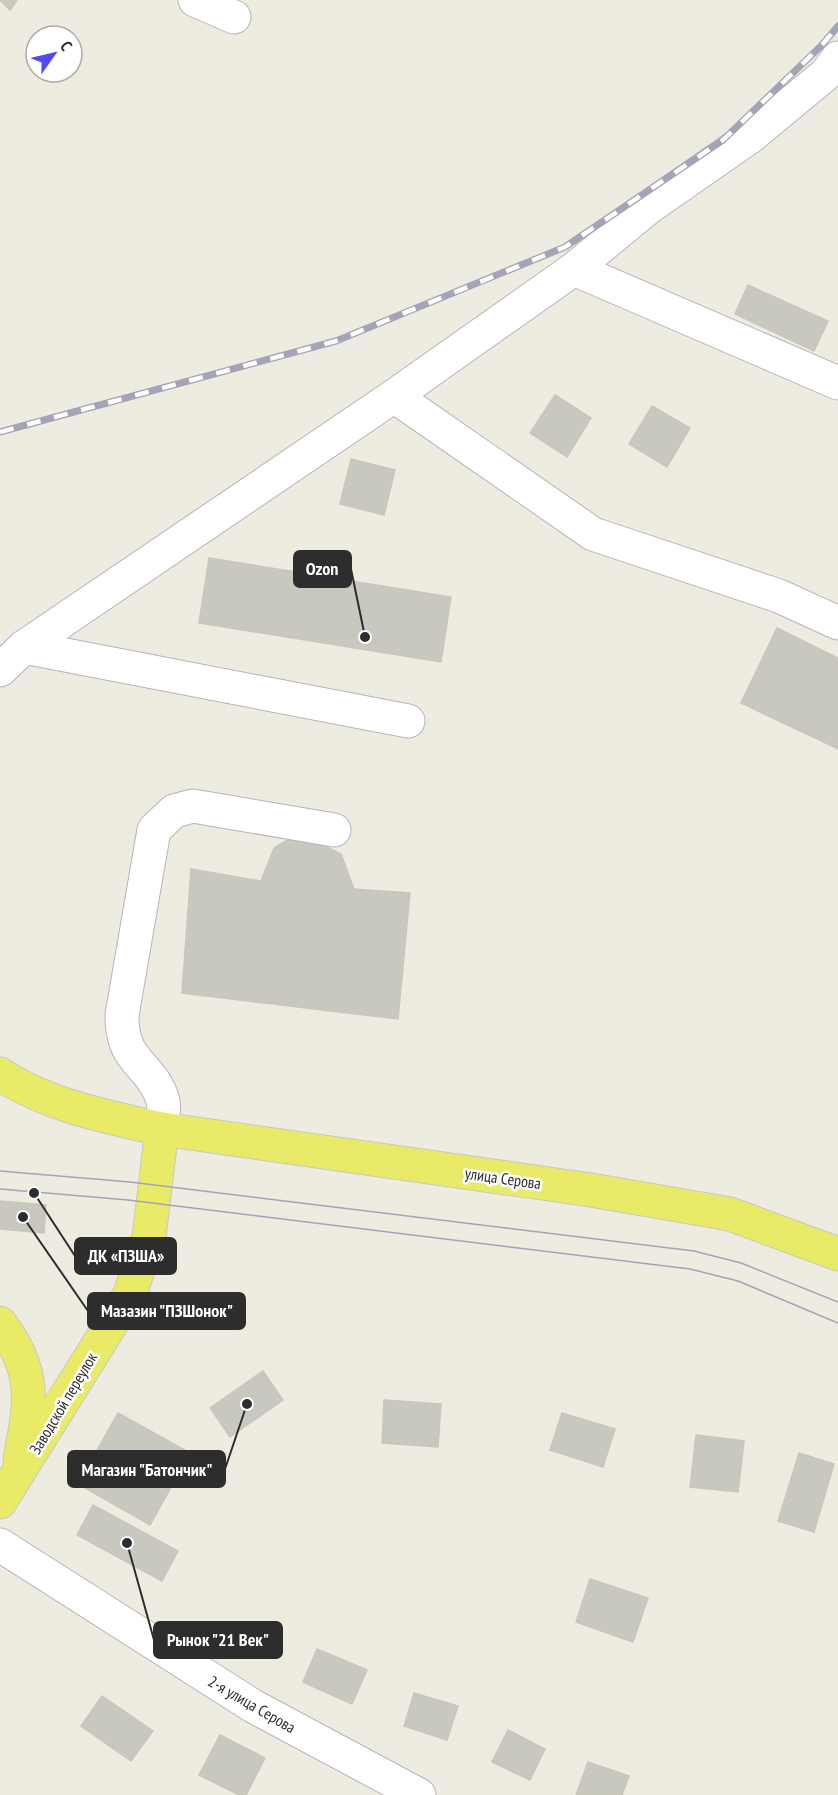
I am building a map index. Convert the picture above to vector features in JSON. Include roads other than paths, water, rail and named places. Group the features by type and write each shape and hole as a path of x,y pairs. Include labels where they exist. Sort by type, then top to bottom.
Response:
{"main road":[{"name":"улица Серова","path":"0,1074 45,1096 84,1110 162,1129 591,1190 730,1214 838,1254"},
{"name":"Заводской переулок","path":"6,1491 130,1294 149,1237 162,1129"},
{"path":"0,1323 25,1365 29,1394 29,1413 6,1491"}],"street":[{"path":"195,0 234,17"},
{"path":"0,670 24,646 394,396 574,269 648,208 750,137 826,74 838,58"},
{"path":"574,269 838,384"},
{"path":"394,396 593,534 779,596 838,623"},
{"path":"24,646 408,722"},
{"path":"162,1129 164,1104 160,1093 126,1048 121,1032 123,1003 154,830 174,811 193,806 334,830"},
{"name":"2-я улица Серова","path":"0,1545 252,1706 419,1795"}],"tram line":[{"path":"0,1171 130,1182 694,1251 741,1263 838,1302"},
{"path":"0,1189 128,1200 690,1269 738,1281 838,1323"}],"railway":[{"path":"0,432 336,341 565,247 723,140 821,46 838,26"}],"place":[{"name":"Ozon","path":"365,637"},
{"name":"ДК «ПЗША»","path":"34,1193"},
{"name":"Мазазин \"ПЗШонок\"","path":"23,1217"},
{"name":"Магазин \"Батончик\"","path":"247,1404"},
{"name":"Рынок \"21 Век\"","path":"127,1543"}]}
